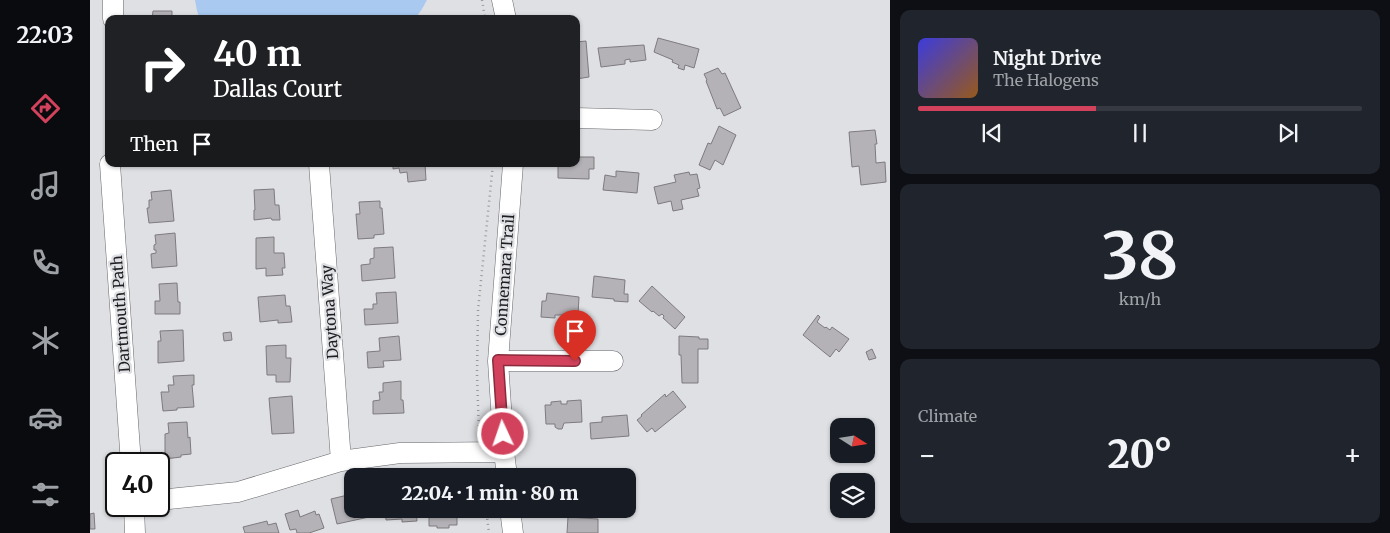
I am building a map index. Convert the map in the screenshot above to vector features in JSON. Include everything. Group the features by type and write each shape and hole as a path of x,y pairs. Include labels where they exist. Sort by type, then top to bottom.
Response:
{"street":[{"path":"113,0 113,15"},
{"path":"502,0 505,15"},
{"path":"580,118 652,120"},
{"name":"Dartmouth Path","path":"110,167 130,452"},
{"name":"Daytona Way","path":"319,167 340,461"},
{"name":"Connemara Trail","path":"505,468 498,360 513,167"},
{"path":"498,360 613,361"},
{"path":"170,499 238,492 340,461 400,453 504,452"},
{"path":"134,517 135,533"},
{"path":"511,518 513,533"}],"path":[{"path":"482,0 484,15"},
{"path":"481,468 477,374 478,310 493,167"},
{"path":"487,518 489,533"}],"water":[{"path":"195,0 427,0 418,15 198,15"}],"building":[{"path":"153,11 172,11 172,15 152,15"},
{"path":"658,38 699,49 694,68 685,65 684,70 678,68 679,65 672,62 673,60 654,52"},
{"path":"586,41 589,77 580,78 580,42"},
{"path":"644,45 646,60 630,62 630,59 625,60 625,64 601,67 598,48"},
{"path":"718,68 722,74 725,73 741,108 724,116 720,108 717,109 704,74"},
{"path":"719,126 736,135 723,165 715,160 710,170 699,165 708,143 711,144"},
{"path":"875,130 877,144 875,144 876,163 885,162 886,182 861,185 859,166 852,167 849,132"},
{"path":"580,157 594,157 594,169 589,169 589,179 558,178 558,167 580,167"},
{"path":"393,167 425,167 426,180 408,182 407,172 400,173 399,168 393,169"},
{"path":"616,171 639,173 637,193 603,190 605,175 616,177"},
{"path":"689,172 690,175 697,174 700,188 697,189 699,196 681,200 683,209 673,211 671,201 658,204 654,187 676,182 674,175"},
{"path":"274,189 275,205 279,205 280,220 272,220 271,218 254,220 254,190"},
{"path":"171,190 174,221 149,223 147,208 149,208 149,200 152,200 151,192"},
{"path":"380,201 384,234 374,235 374,238 358,239 356,214 360,214 359,202"},
{"path":"175,233 177,266 152,268 151,254 156,253 156,250 154,250 154,245 156,244 155,235"},
{"path":"274,237 274,253 284,253 285,268 282,268 283,275 266,276 266,268 256,269 256,238"},
{"path":"393,247 395,278 362,281 361,265 370,264 370,259 374,258 374,248"},
{"path":"594,276 625,280 624,294 628,294 628,302 592,297"},
{"path":"177,283 180,314 155,314 155,301 160,301 159,284"},
{"path":"652,286 685,317 675,329 663,318 662,314 659,316 639,301"},
{"path":"396,292 398,323 365,325 364,309 373,309 373,304 377,304 376,293"},
{"path":"547,293 579,297 578,314 555,315 555,318 541,317 542,301 546,301"},
{"path":"285,295 286,306 290,306 292,322 278,323 278,320 260,322 258,297"},
{"path":"818,315 820,317 817,322 830,330 832,327 849,339 839,352 836,349 830,357 803,335"},
{"path":"183,330 184,361 158,363 158,341 161,341 160,331"},
{"path":"231,332 232,340 224,341 223,333"},
{"path":"399,336 401,360 383,361 384,367 368,368 367,352 380,351 379,338"},
{"path":"679,336 708,339 708,349 698,349 698,383 682,383"},
{"path":"286,345 286,358 291,358 290,382 276,382 276,375 267,375 266,346"},
{"path":"872,349 876,358 869,360 866,352"},
{"path":"194,375 194,385 192,385 194,407 163,411 161,392 169,392 168,385 174,385 173,376"},
{"path":"401,381 401,400 403,400 404,413 373,414 373,401 380,400 379,392 383,392 383,383"},
{"path":"673,391 686,407 655,432 652,428 647,432 637,420 665,394 666,397"},
{"path":"292,396 294,433 272,434 269,398"},
{"path":"581,400 582,422 564,423 562,429 555,427 555,424 546,424 545,405 551,405 551,402 561,401 561,404 567,404 567,401"},
{"path":"627,415 629,436 591,439 590,423 602,422 602,417"},
{"path":"187,422 191,454 170,458 170,452 165,452 165,434 169,433 168,423"},
{"path":"344,496 344,518 364,518 337,524 331,499"},
{"path":"298,510 300,517 315,511 316,515 319,514 324,528 309,533 297,533 296,529 290,530 285,514"},
{"path":"94,513 95,529 90,529 90,514"},
{"path":"386,518 417,518 417,521 402,522 402,519 386,520"},
{"path":"429,518 457,518 457,525 449,525 449,528 429,526"},
{"path":"568,518 598,519 598,533 567,533"},
{"path":"267,521 268,525 276,523 279,533 245,533 243,527"}],"route":[{"path":"503,434 498,360 575,361"}]}
